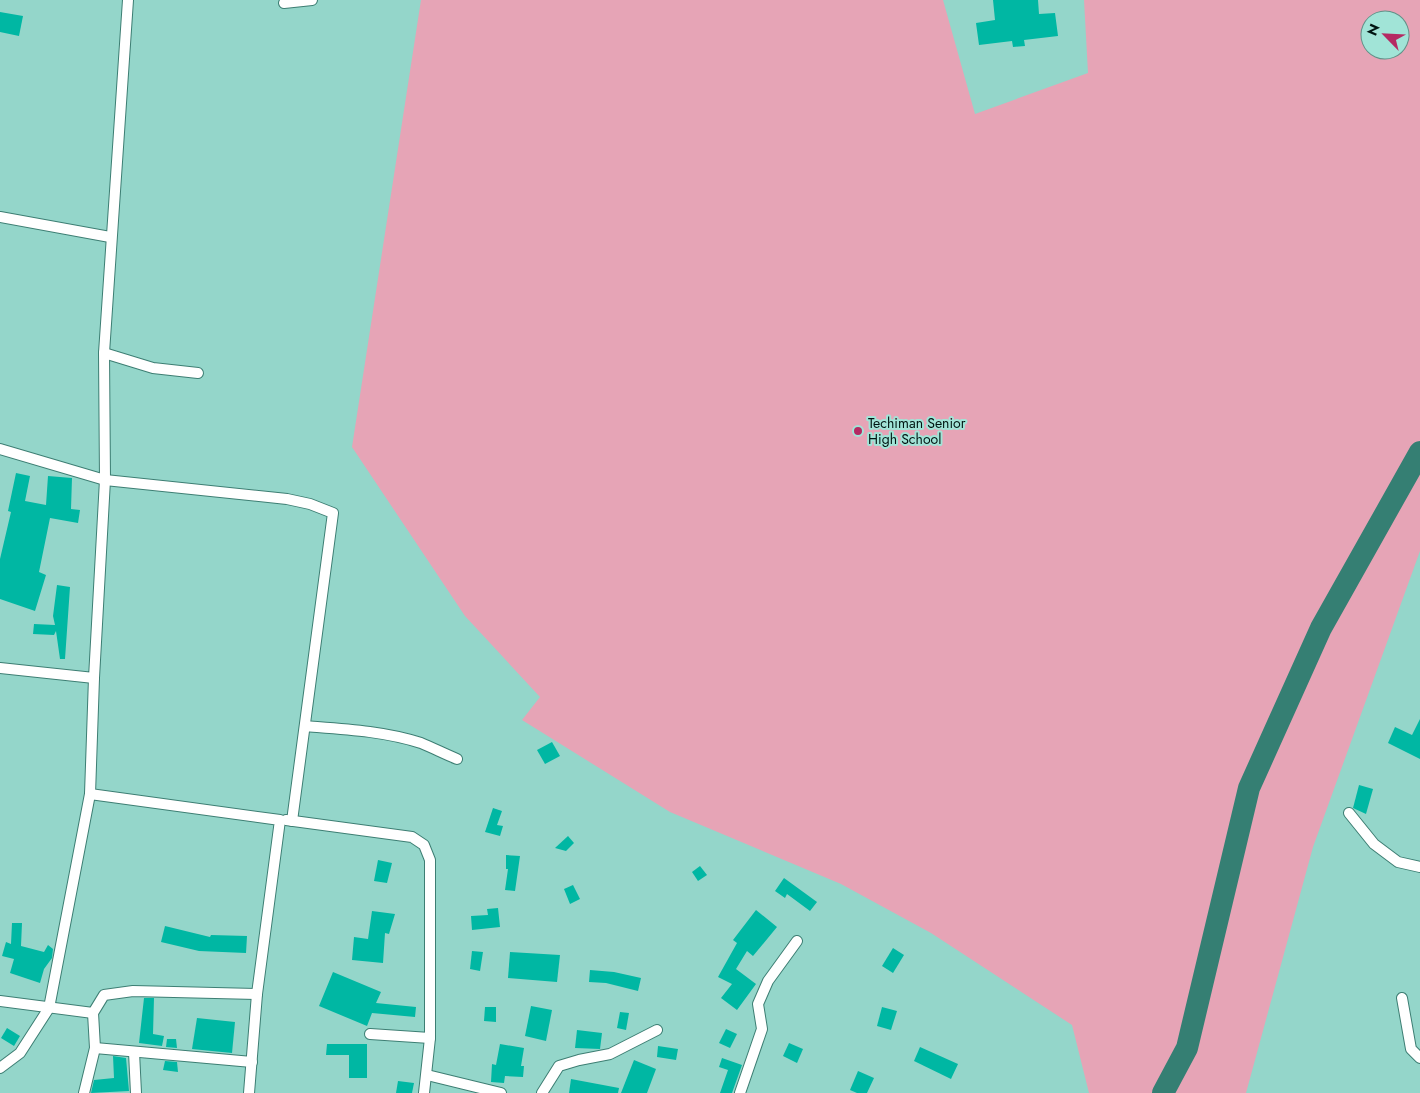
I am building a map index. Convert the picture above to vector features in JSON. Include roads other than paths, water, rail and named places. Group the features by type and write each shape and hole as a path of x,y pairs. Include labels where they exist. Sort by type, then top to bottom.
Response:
{"street":[{"path":"0,1068 20,1053 49,1008 90,794 94,678 105,480 104,353 110,237 128,0"},
{"path":"284,3 312,0"},
{"path":"0,217 110,237"},
{"path":"104,353 153,368 198,373"},
{"path":"0,449 105,480 287,499 310,504 333,513 292,821"},
{"path":"0,668 94,678"},
{"path":"304,726 393,736 421,743 457,759"},
{"path":"90,794 412,837 424,845 430,860 430,1038 424,1093"},
{"path":"1349,813 1374,844 1398,862 1420,867"},
{"path":"248,1093 257,994 280,820"},
{"path":"740,1093 762,1029 758,1004 768,981 797,941"},
{"path":"84,1093 95,1048 93,1013 104,995 133,991 257,994"},
{"path":"1402,998 1411,1049 1420,1058"},
{"path":"0,1001 93,1013"},
{"path":"542,1093 559,1066 610,1054 657,1030"},
{"path":"370,1034 430,1038"},
{"path":"95,1048 252,1062"},
{"path":"134,1052 136,1093"},
{"path":"427,1075 501,1093"}],"waterway":[{"path":"1163,1093 1187,1048 1249,788 1321,628 1420,452"}],"place":[{"name":"Techiman Senior High School","path":"858,431"}]}
